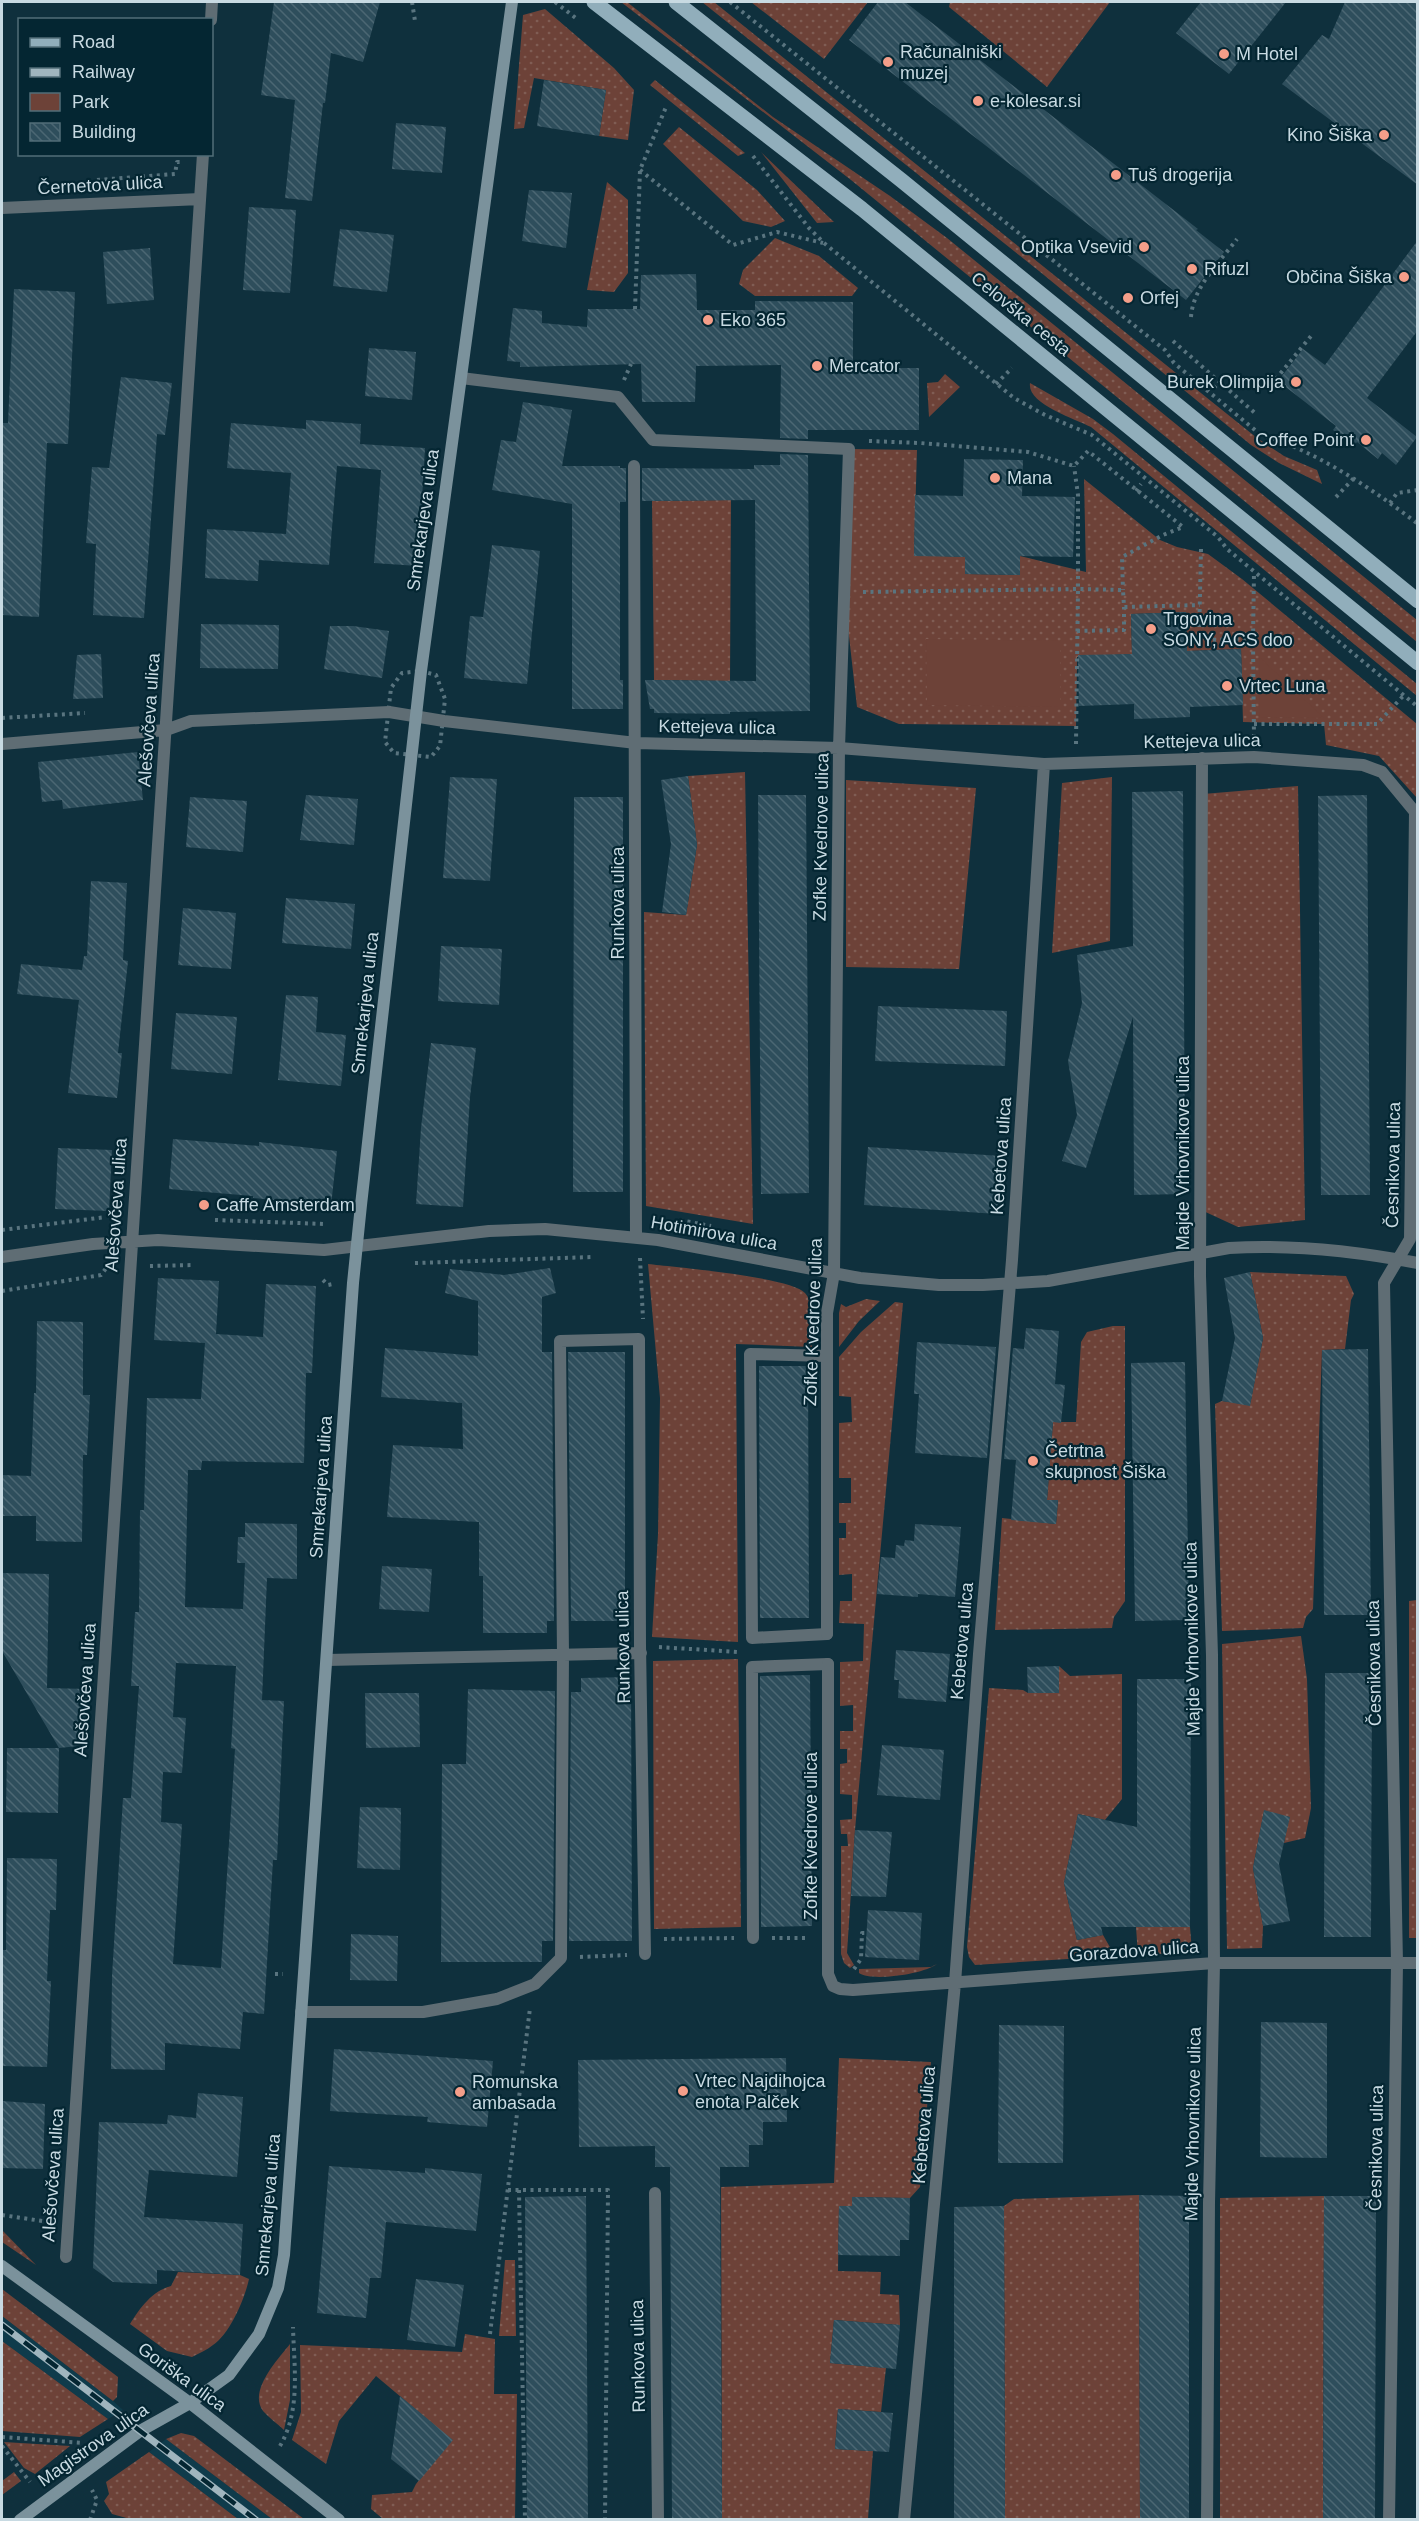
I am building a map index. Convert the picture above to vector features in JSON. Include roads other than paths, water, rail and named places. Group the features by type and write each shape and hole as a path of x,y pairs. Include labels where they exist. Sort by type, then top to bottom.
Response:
{"main road":[{"name":"Celovška cesta","path":"594,2 862,209 1418,663"},
{"name":"Celovška cesta","path":"676,2 928,202 1418,601"}],"street":[{"path":"211,18 212,2"},
{"name":"Smrekarjeva ulica","path":"190,2403 229,2375 259,2334 278,2288 284,2255 357,1246 416,717 512,2"},
{"name":"Alešovčeva ulica","path":"66,2257 202,159"},
{"name":"Černetova ulica","path":"2,208 200,199"},
{"name":"Zofke Kvedrove ulica","path":"461,378 618,397 653,440 849,449 840,748 834,1273 827,1313 827,1356 827,1634 752,1638 750,1354 827,1356"},
{"name":"Runkova ulica","path":"634,466 636,1237"},
{"name":"Kettejeva ulica","path":"2,744 166,730 191,721 389,712 636,743 840,748 1044,764 1254,757 1363,765 1382,772 1396,786 1415,812"},
{"name":"Majde Vrhovnikove ulica","path":"1202,758 1199,1209 1212,1655 1214,1963 1209,2203 1207,2520"},
{"name":"Kebetova ulica","path":"904,2520 955,1983 979,1654 1010,1284 1044,764"},
{"name":"Česnikova ulica","path":"1389,2520 1397,1963 1384,1282 1410,1239 1415,812"},
{"name":"Hotimirova ulica","path":"2,1257 131,1241 158,1240 314,1250 516,1230 572,1230 658,1240 834,1273 902,1282 964,1285 1047,1281 1229,1248 1300,1246 1418,1263"},
{"name":"Runkova ulica","path":"563,1655 560,1341 639,1339 640,1649 645,1954"},
{"path":"327,1660 563,1655 640,1649"},
{"path":"301,2012 423,2012 497,1999 535,1984 561,1958 563,1655"},
{"name":"Zofke Kvedrove ulica","path":"753,1938 752,1667 828,1664 830,1938 828,1974 833,1986 853,1990"},
{"name":"Gorazdova ulica","path":"853,1990 1214,1963 1418,1963"},
{"name":"Runkova ulica","path":"655,2193 658,2520"},
{"name":"Goriška ulica","path":"2,2266 190,2403 339,2520"},
{"name":"Magistrova ulica","path":"20,2520 34,2515 140,2431 190,2403"}],"railway":[{"path":"2,2325 256,2520"}],"place":[{"name":"M Hotel","path":"1224,54"},
{"name":"Računalniški muzej","path":"888,62"},
{"name":"e-kolesar.si","path":"978,101"},
{"name":"Kino Šiška","path":"1384,135"},
{"name":"Tuš drogerija","path":"1116,175"},
{"name":"Optika Vsevid","path":"1144,247"},
{"name":"Rifuzl","path":"1192,269"},
{"name":"Občina Šiška","path":"1404,277"},
{"name":"Orfej","path":"1128,298"},
{"name":"Eko 365","path":"708,320"},
{"name":"Mercator","path":"817,366"},
{"name":"Burek Olimpija","path":"1296,382"},
{"name":"Coffee Point","path":"1366,440"},
{"name":"Mana","path":"995,478"},
{"name":"Trgovina SONY, ACS doo","path":"1151,629"},
{"name":"Vrtec Luna","path":"1227,686"},
{"name":"Caffe Amsterdam","path":"204,1205"},
{"name":"Četrtna skupnost Šiška","path":"1033,1461"},
{"name":"Vrtec Najdihojca enota Palček","path":"683,2091"},
{"name":"Romunska ambasada","path":"460,2092"}]}
